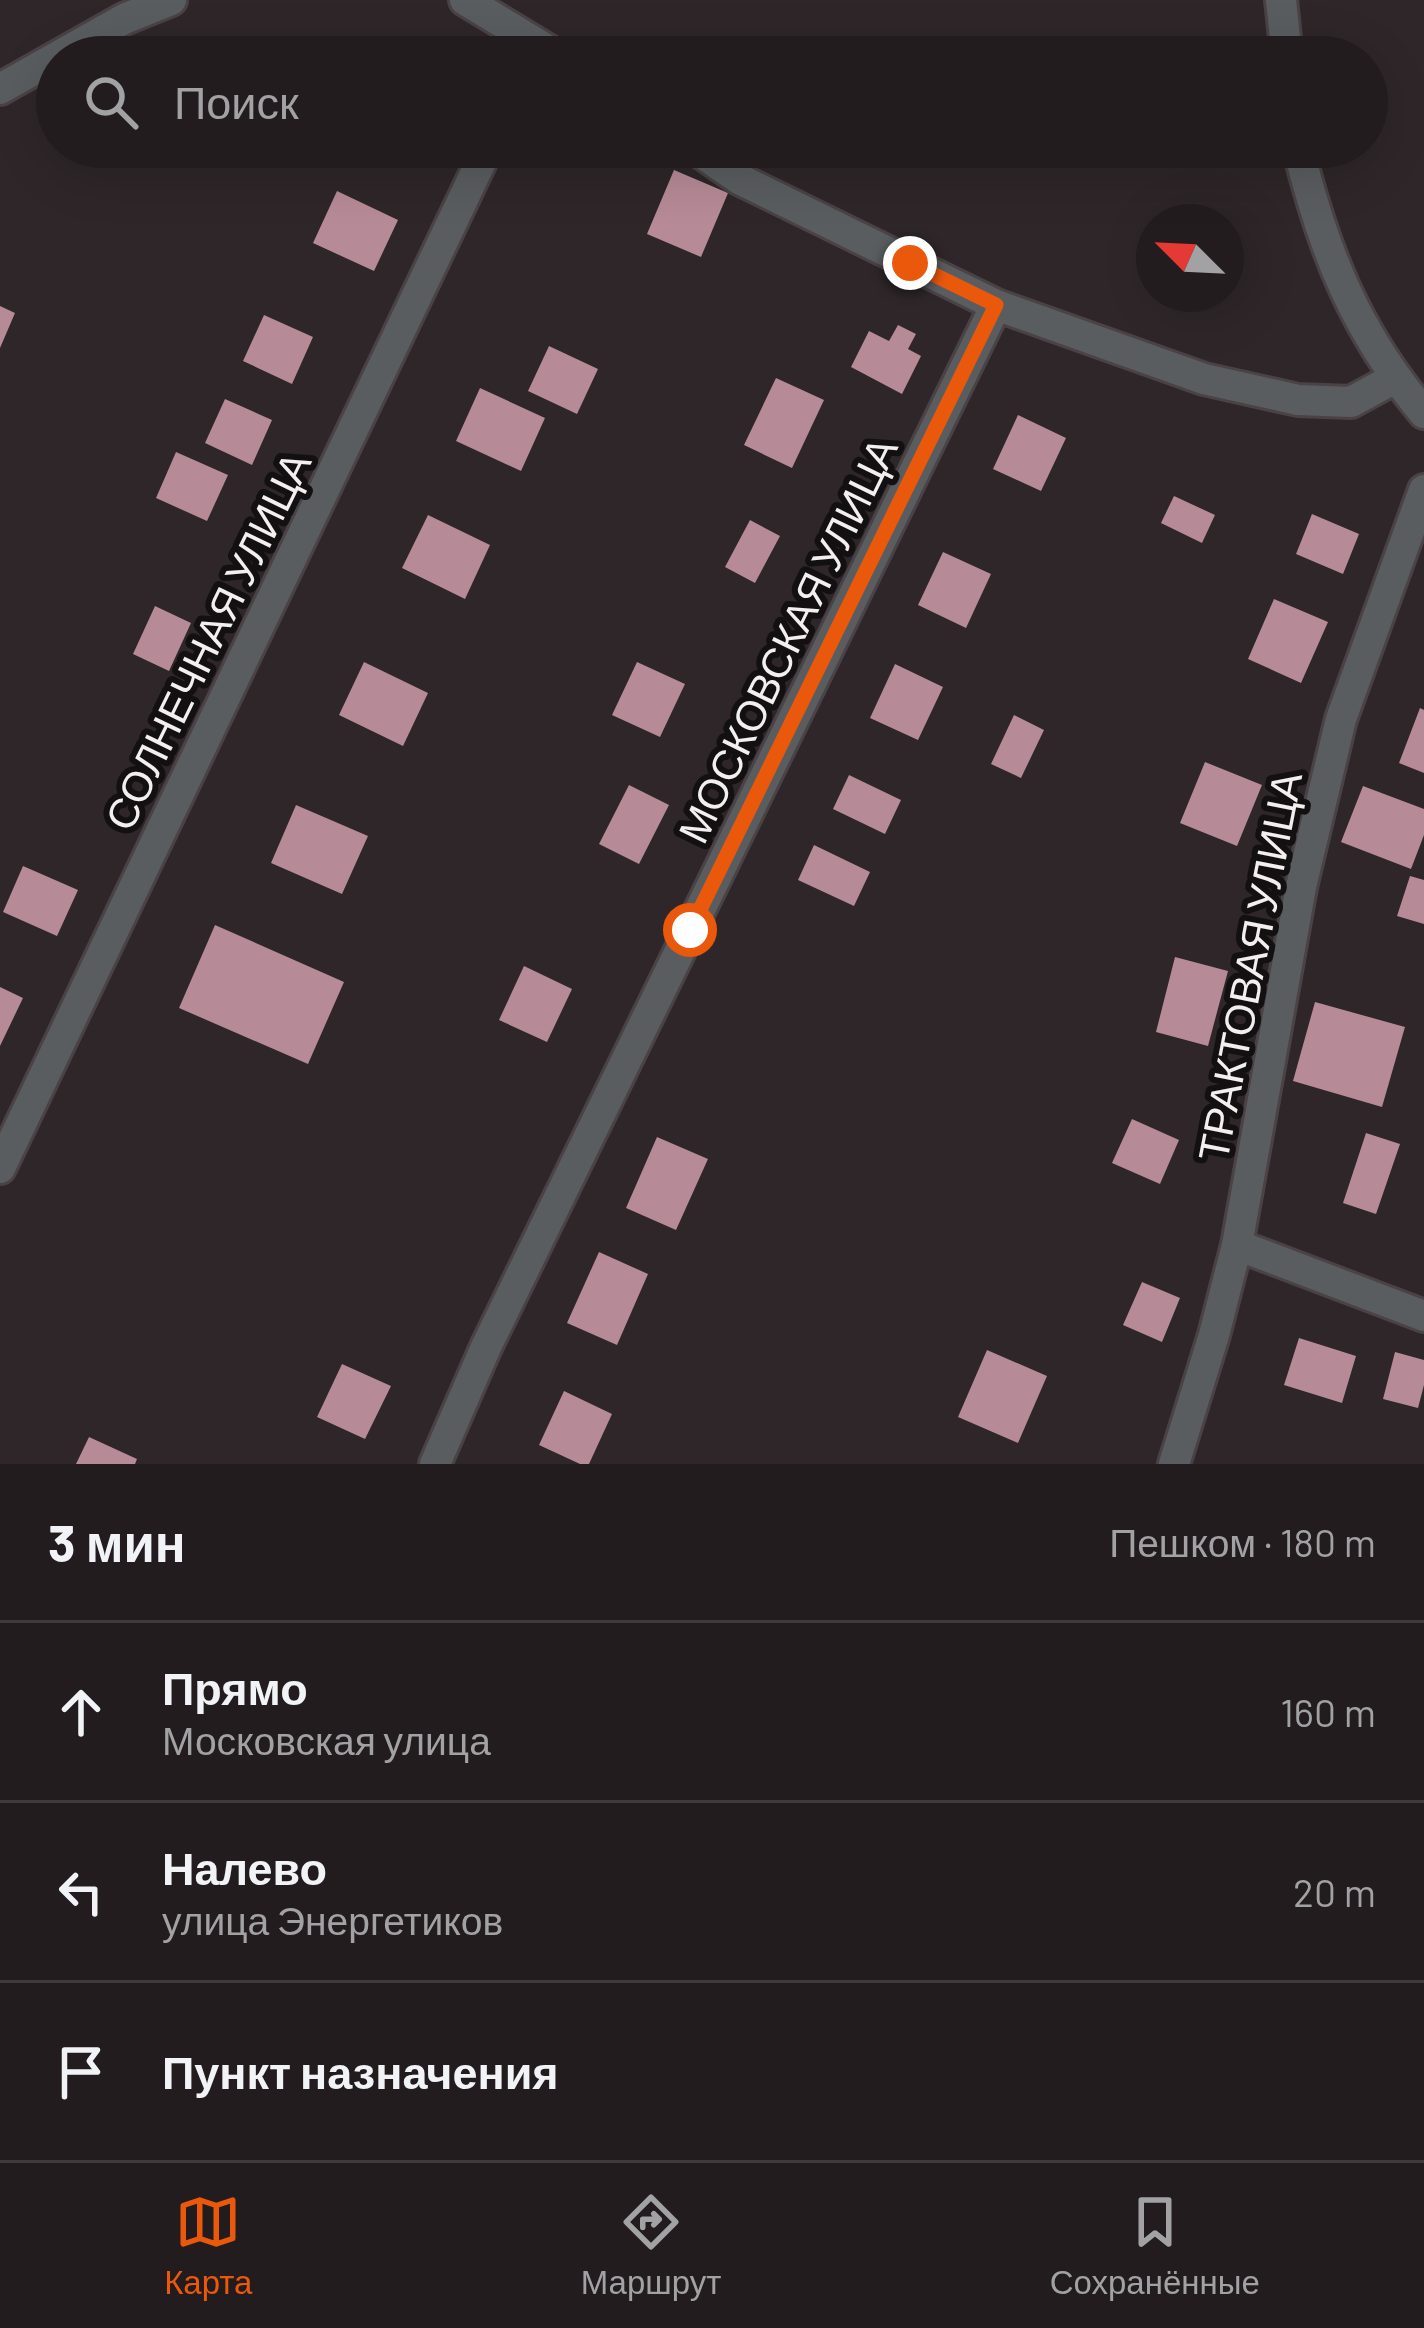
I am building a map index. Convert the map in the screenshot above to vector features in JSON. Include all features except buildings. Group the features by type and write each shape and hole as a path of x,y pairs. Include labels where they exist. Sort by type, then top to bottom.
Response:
{"street":[{"path":"94,36 171,0"},
{"path":"465,0 524,36"},
{"path":"1281,0 1285,36"},
{"path":"0,89 36,69"},
{"name":"СОЛНЕЧНАЯ УЛИЦА","path":"0,1168 478,168"},
{"path":"724,168 996,305 1204,380 1298,400 1351,402 1395,378"},
{"path":"1303,168 1318,228 1348,302 1395,378 1424,412"},
{"name":"МОСКОВСКАЯ УЛИЦА","path":"435,1464 486,1347 996,305"},
{"name":"ТРАКТОВАЯ УЛИЦА","path":"1174,1464 1237,1245 1301,887 1341,719 1424,490"},
{"path":"1237,1245 1424,1316"}],"route":[{"path":"690,930 996,305 910,263"}]}
